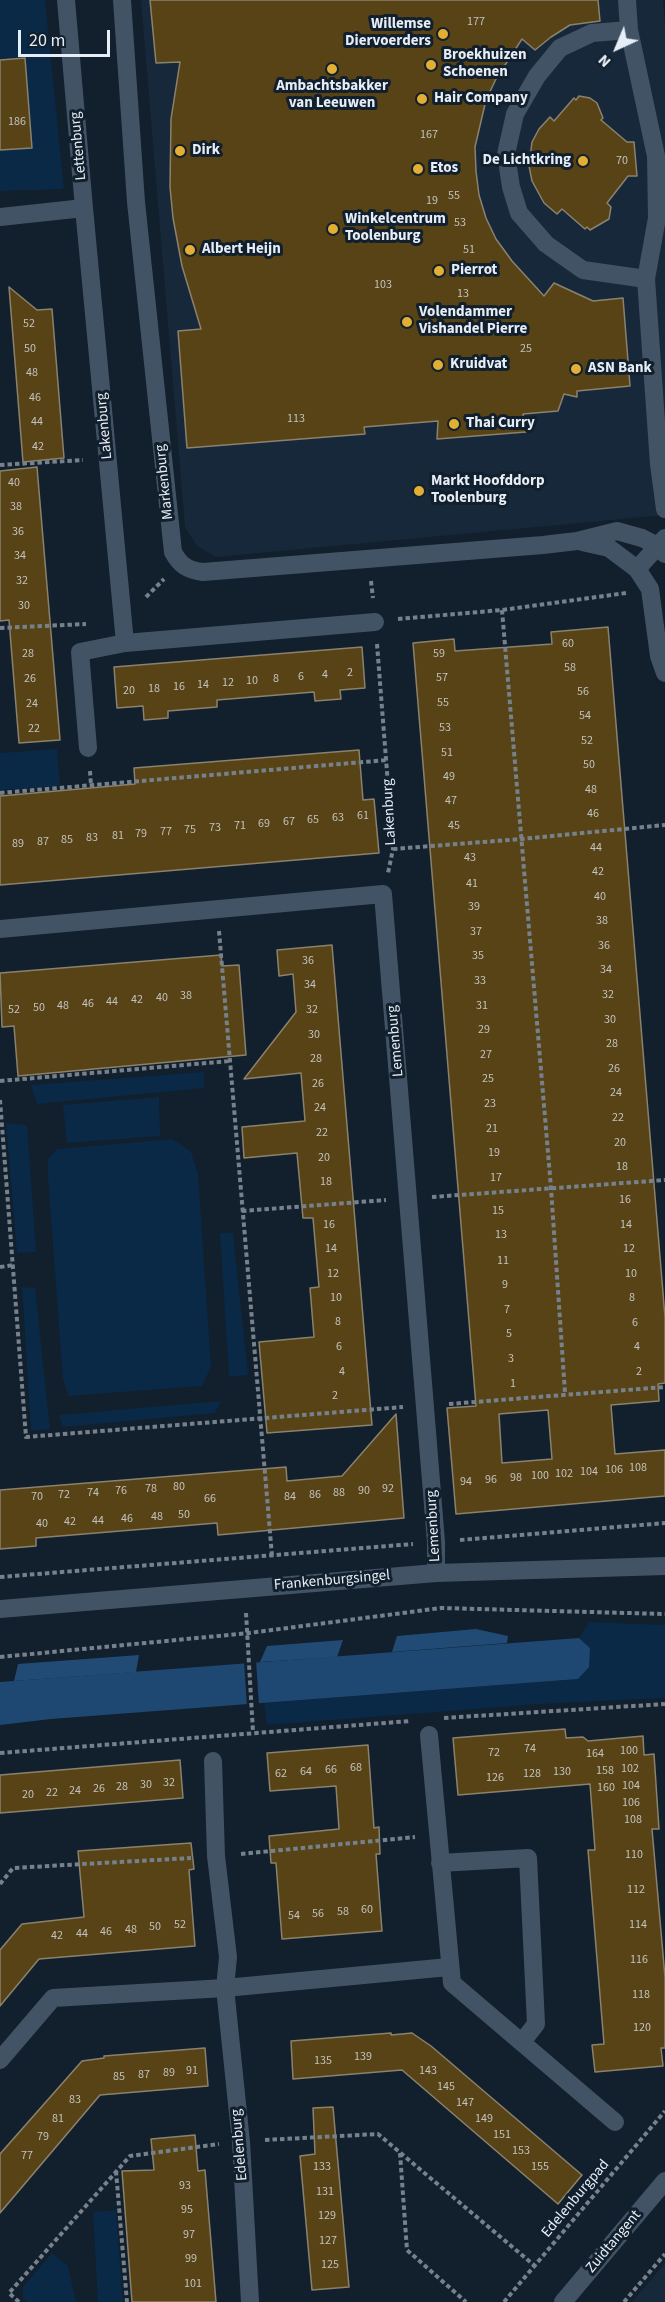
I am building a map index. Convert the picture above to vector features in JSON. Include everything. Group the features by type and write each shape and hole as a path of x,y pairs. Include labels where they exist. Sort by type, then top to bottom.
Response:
{"street":[{"name":"Lettenburg","path":"66,0 84,208"},
{"name":"Markenburg","path":"122,0 136,202 172,552 179,564 190,570 203,572 369,560 577,541 617,531 663,546"},
{"path":"627,0 629,30 656,156 657,218 646,279 658,464 665,509"},
{"path":"629,30 592,33 560,48 537,76 515,114 506,154 511,187 519,213 546,244 583,270 646,279"},
{"path":"0,217 84,208"},
{"name":"Lakenburg","path":"84,208 125,643"},
{"name":"Markenburg","path":"577,541 609,549 637,568"},
{"path":"663,546 637,568 650,590 659,656 665,673"},
{"path":"88,748 80,652 125,643 375,622"},
{"path":"0,929 384,894"},
{"name":"Lemenburg","path":"384,894 436,1542 436,1573"},
{"name":"Frankenburgsingel","path":"0,1609 436,1573 665,1566"},
{"path":"433,1727 440,1863 452,1983 615,2122"},
{"name":"Edelenburg","path":"213,1761 216,1856 228,1957 225,1988 241,2142 250,2302"},
{"path":"440,1863 528,1858 536,2024 522,2042"},
{"path":"0,2060 53,1998 225,1988 449,1967"},
{"name":"Zuidtangent","path":"563,2302 665,2181"}],"path":[{"path":"0,465 108,459"},
{"name":"Lakenburg","path":"369,560 393,849 384,894"},
{"path":"375,622 502,610 650,590"},
{"path":"502,610 551,1188 565,1393"},
{"path":"0,793 387,760"},
{"path":"393,849 665,825"},
{"path":"217,909 272,1556"},
{"path":"0,1081 230,1061"},
{"path":"0,1100 26,1437 565,1393 665,1387"},
{"path":"242,1211 665,1180"},
{"path":"0,1267 14,1265"},
{"path":"0,1577 665,1522"},
{"path":"0,1657 249,1634 441,1608 665,1614"},
{"path":"249,1647 253,1732"},
{"path":"433,1727 665,1704"},
{"path":"0,1753 413,1720"},
{"name":"Edelenburgpad","path":"504,2302 665,2111"},
{"path":"400,2152 407,2250 466,2302"},
{"path":"116,2171 127,2302"},
{"path":"624,2302 665,2254"}],"shaded area":[{"path":"0,0 45,0 64,189 0,191"},
{"name":"Winkelcentrum Toolenburg","path":"141,0 663,0 665,24 665,515 216,557 197,546 185,527"},
{"path":"57,749 60,786 0,790 0,753"},
{"path":"204,1072 204,1088 37,1104 31,1085"},
{"path":"159,1097 160,1136 67,1143 63,1105"},
{"path":"6,1123 27,1125 36,1252 17,1253"},
{"path":"173,1139 191,1152 198,1174 211,1367 202,1386 68,1396 63,1379 48,1159 57,1149"},
{"path":"220,1233 233,1233 248,1375 229,1377"},
{"path":"22,1287 35,1288 50,1429 31,1431"},
{"path":"221,1401 215,1413 63,1427 59,1415"},
{"path":"589,1622 665,1625 665,1698 540,1704 267,1725 264,1703 578,1679 590,1648 579,1638"},
{"path":"476,1629 508,1636 507,1643 392,1652 397,1636"},
{"path":"579,1638 590,1648 589,1667 578,1679 51,1719 0,1725 0,1682"},
{"path":"343,1640 337,1657 260,1662 267,1646"},
{"path":"139,1655 136,1672 14,1681 18,1664"},
{"path":"116,2210 123,2302 98,2302 93,2212"},
{"path":"52,2253 68,2266 76,2302 27,2302 23,2299 23,2287"},
{"path":"665,2263 665,2302 632,2302"}],"pier":[{"path":"244,1660 256,1660 259,1706 247,1707"}],"building":[{"name":"Winkelcentrum Toolenburg","path":"150,0 598,0 600,21 570,25 535,50 522,39 496,79 486,100 475,147 476,171 479,195 496,239 512,261 544,296 554,283 593,301 623,298 630,386 577,391 577,397 564,394 558,411 523,414 526,432 437,439 438,421 364,427 365,434 187,448 178,331 201,329 182,266 170,187 171,119 180,62 156,63"},
{"path":"25,58 32,148 0,150 0,60"},
{"name":"De Lichtkring","path":"579,96 590,98 597,103 603,118 601,120 627,142 634,142 637,176 628,176 607,203 611,207 609,219 590,230 587,227 585,229 562,209 557,214 544,203 532,181 529,166 532,142 539,129 550,117 554,121 574,98 576,100"},
{"path":"9,287 37,310 52,309 64,458 23,462"},
{"path":"37,467 60,740 19,743 9,620 0,621 0,471"},
{"path":"608,627 665,1317 665,1383 658,1384 659,1401 611,1405 615,1454 665,1450 665,1496 456,1514 447,1408 476,1406 413,643 454,639 455,651 552,644 551,632","holes":["548,1410 552,1459 502,1463 499,1414"]},
{"path":"362,647 365,688 340,690 341,699 315,701 314,692 217,700 217,707 168,711 168,718 144,720 143,706 117,708 114,667"},
{"path":"359,750 363,800 374,799 379,853 0,885 0,796 135,784 134,768"},
{"path":"332,945 372,1425 267,1433 259,1342 314,1337 310,1288 319,1287 313,1218 303,1218 297,1153 244,1158 242,1127 305,1121 301,1073 244,1079 296,1012 293,974 279,976 277,950"},
{"path":"221,955 222,966 239,965 246,1055 18,1076 14,1026 2,1027 0,973"},
{"path":"396,1414 404,1518 218,1535 217,1523 36,1538 36,1546 0,1549 0,1490 286,1467 287,1481 342,1476"},
{"path":"565,1729 566,1738 583,1737 588,1741 643,1736 644,1755 654,1754 659,1829 652,1829 665,1977 665,2048 661,2048 663,2066 595,2072 592,2045 604,2044 588,1850 595,1850 590,1784 458,1795 453,1738"},
{"path":"368,1745 374,1828 379,1827 380,1854 376,1854 382,1931 282,1939 276,1863 271,1863 269,1836 339,1829 336,1786 270,1791 267,1753"},
{"path":"180,1760 183,1798 0,1813 0,1775"},
{"path":"191,1843 194,1869 189,1870 195,1946 39,1959 0,2006 0,1950 22,1924 84,1917 78,1851"},
{"path":"391,2033 391,2035 412,2033 431,2046 582,2175 558,2204 402,2070 293,2079 291,2041"},
{"path":"205,2048 208,2086 100,2095 0,2213 0,2154 82,2061 104,2058 104,2056"},
{"path":"333,2107 349,2287 312,2290 300,2156 315,2154 313,2108"},
{"path":"195,2135 198,2171 205,2170 216,2302 132,2302 122,2171 154,2170 151,2139"}],"place":[{"name":"Willemse Diervoerders","path":"443,34"},
{"name":"Broekhuizen Schoenen","path":"431,65"},
{"name":"Ambachtsbakker van Leeuwen","path":"332,69"},
{"name":"Hair Company","path":"422,99"},
{"name":"Dirk","path":"180,151"},
{"name":"De Lichtkring","path":"583,161"},
{"name":"Etos","path":"418,169"},
{"name":"Winkelcentrum Toolenburg","path":"333,229"},
{"name":"Albert Heijn","path":"190,250"},
{"name":"Pierrot","path":"439,271"},
{"name":"Volendammer Vishandel Pierre","path":"407,322"},
{"name":"Kruidvat","path":"438,365"},
{"name":"ASN Bank","path":"576,369"},
{"name":"Thai Curry","path":"454,424"},
{"name":"Markt Hoofddorp Toolenburg","path":"419,491"}]}
